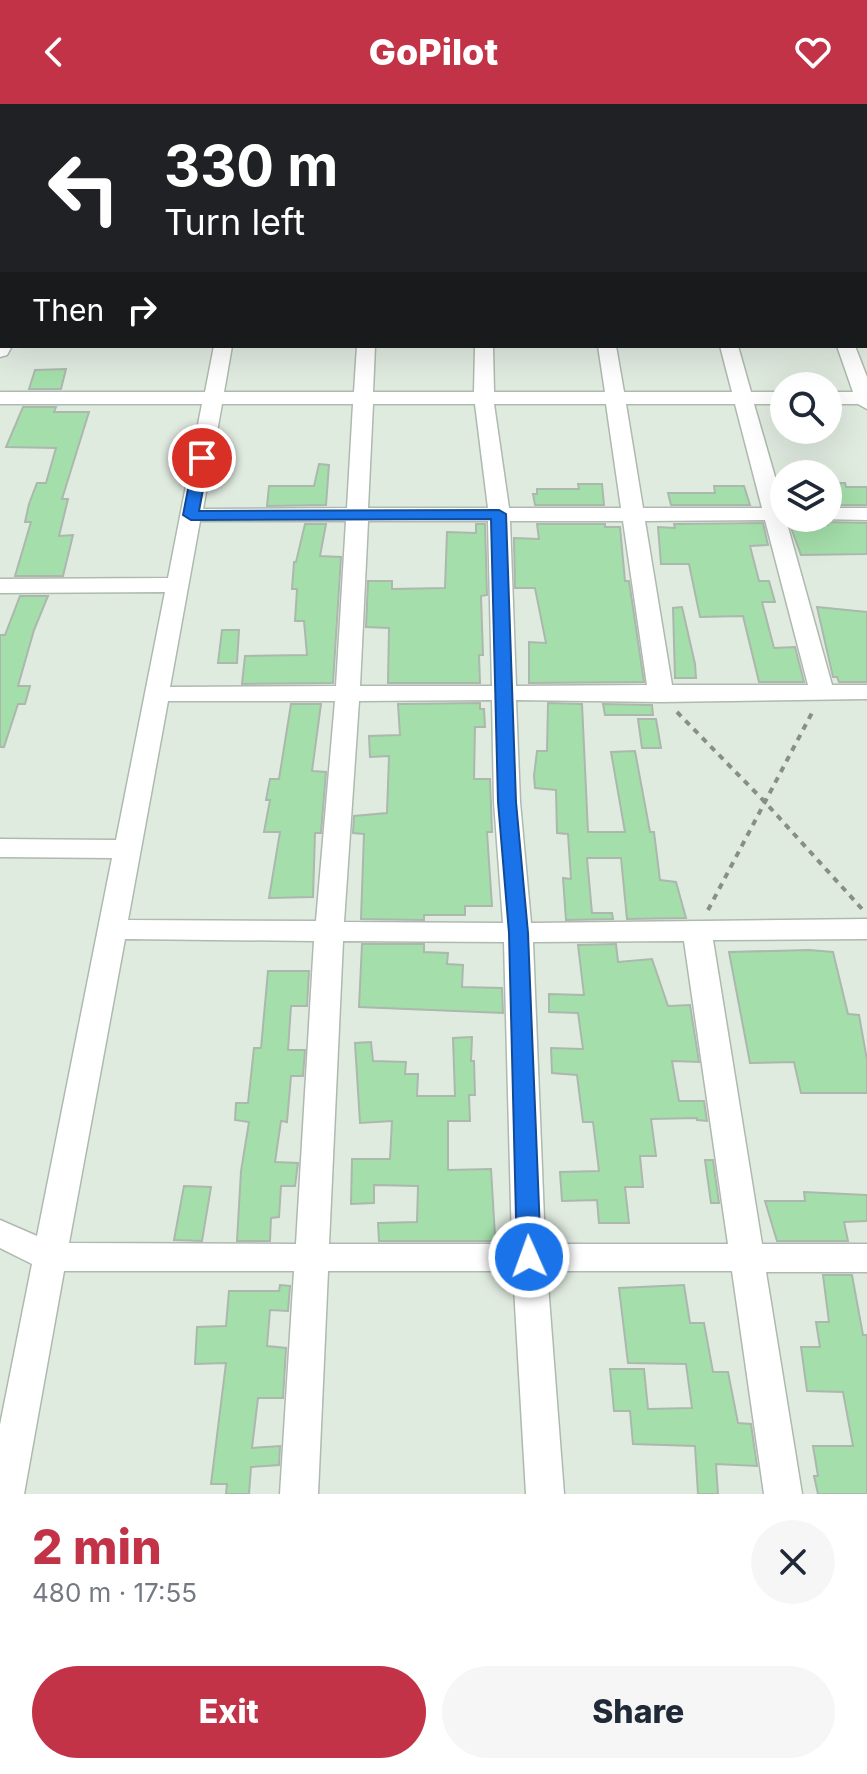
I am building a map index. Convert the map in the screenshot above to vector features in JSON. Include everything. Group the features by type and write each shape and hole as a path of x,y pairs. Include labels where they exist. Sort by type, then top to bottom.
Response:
{"street":[{"path":"5,1494 223,348"},
{"path":"299,1494 329,930 348,692 366,348"},
{"path":"484,348 484,398 499,514 507,802 518,933 529,1257 545,1494"},
{"path":"607,348 661,695"},
{"path":"730,348 770,488"},
{"path":"842,398 866,399 847,348"},
{"path":"0,398 770,398"},
{"path":"191,515 770,514"},
{"path":"842,514 867,514"},
{"path":"782,532 822,693"},
{"path":"0,586 177,585"},
{"path":"158,694 661,695 867,692"},
{"path":"0,848 126,849"},
{"path":"112,929 518,933 867,929"},
{"path":"697,930 783,1494"},
{"path":"0,1233 49,1257 867,1258"}],"path":[{"path":"697,930 822,693"},
{"path":"661,695 867,914"}],"building":[{"path":"66,369 61,389 29,389 35,370"},
{"path":"23,407 56,407 54,412 89,412 62,499 68,499 59,536 73,535 63,576 15,576 31,522 25,522 29,504 37,483 46,483 56,448 6,447"},
{"path":"319,464 329,465 326,505 267,506 269,486 314,486"},
{"path":"842,483 846,487 867,487 867,505 842,505"},
{"path":"578,484 602,484 604,505 535,505 533,494 537,494 537,489 579,489"},
{"path":"714,486 744,486 750,505 671,505 668,493 715,493"},
{"path":"842,522 867,523 867,554 801,555 793,532 842,532"},
{"path":"763,523 768,545 750,546 759,581 769,581 775,602 762,602 774,648 795,647 804,682 759,682 743,616 700,617 689,564 661,564 658,527"},
{"path":"305,524 326,524 320,556 341,557 333,683 242,684 245,656 307,655 304,621 295,621 297,589 292,589 294,562"},
{"path":"476,524 485,524 487,595 481,596 483,655 479,655 480,683 388,683 389,628 366,627 368,581 392,581 392,589 445,588 447,532 476,533"},
{"path":"537,524 605,524 605,527 620,527 625,581 629,581 644,682 529,683 529,642 546,643 535,588 515,588 514,538 539,539"},
{"path":"20,596 48,596 34,630 18,686 30,686 25,704 18,704 4,747 0,747 0,635 5,635"},
{"path":"682,607 696,678 675,678 673,608"},
{"path":"817,607 867,612 867,682 839,682 837,677 833,677"},
{"path":"222,630 239,630 237,663 218,663"},
{"path":"480,703 480,709 484,709 485,727 475,727 474,779 490,779 492,832 487,832 492,906 465,906 465,915 424,915 424,920 361,919 364,834 353,833 354,816 387,813 389,756 370,757 369,736 400,735 398,704"},
{"path":"548,703 582,704 588,832 625,832 611,752 635,751 650,832 654,832 660,880 676,882 686,918 627,919 621,858 587,858 592,913 612,913 613,919 566,920 563,878 571,879 568,834 557,833 556,790 535,788 534,776 537,751 547,751"},
{"path":"291,704 321,704 312,771 326,772 321,833 315,833 313,897 269,898 280,832 264,832 270,800 266,800 270,779 279,779"},
{"path":"603,704 652,705 653,715 605,715"},
{"path":"638,719 656,719 661,748 642,748"},
{"path":"362,944 424,944 424,952 448,953 447,964 463,965 462,987 502,988 503,1013 359,1007"},
{"path":"616,944 618,962 652,959 668,1006 690,1005 699,1062 672,1061 679,1101 704,1101 707,1121 697,1118 651,1119 656,1156 640,1156 643,1187 625,1187 629,1223 599,1223 597,1200 562,1201 560,1172 599,1171 593,1122 583,1122 577,1075 552,1073 551,1048 583,1049 578,1013 549,1012 549,994 584,995 578,945"},
{"path":"729,952 833,952 848,1014 859,1015 867,1060 867,1093 801,1093 794,1062 750,1063"},
{"path":"268,971 309,971 307,1006 291,1006 288,1050 305,1050 303,1076 291,1076 287,1122 281,1121 275,1162 298,1163 295,1186 281,1186 279,1217 271,1218 270,1241 237,1241 241,1171 249,1122 235,1120 236,1103 248,1103 254,1048 261,1048"},
{"path":"472,1037 475,1095 469,1095 470,1121 448,1121 448,1170 491,1169 495,1236 509,1236 509,1241 379,1241 378,1223 417,1222 418,1186 374,1185 374,1203 351,1204 352,1159 390,1159 392,1121 360,1123 355,1043 371,1042 373,1061 406,1062 405,1074 418,1074 417,1096 455,1096 453,1038"},
{"path":"705,1160 713,1160 719,1203 711,1203"},
{"path":"184,1186 211,1187 202,1241 174,1240"},
{"path":"804,1192 867,1195 867,1221 844,1222 848,1241 777,1241 765,1201 805,1201"},
{"path":"823,1275 852,1275 863,1335 867,1335 867,1494 818,1494 814,1476 818,1476 813,1446 853,1446 843,1392 807,1391 801,1347 820,1347 816,1322 829,1322"},
{"path":"280,1285 290,1286 288,1311 270,1310 267,1346 286,1348 283,1398 258,1398 252,1448 280,1446 279,1465 251,1467 249,1494 226,1494 227,1484 211,1484 226,1363 195,1364 197,1327 226,1326 229,1291 279,1291"},
{"path":"684,1285 690,1323 704,1323 713,1372 728,1372 738,1423 751,1424 757,1466 716,1464 718,1494 698,1494 695,1446 633,1444 630,1411 614,1411 610,1369 644,1369 648,1409 692,1408 686,1364 628,1363 619,1288"}],"route":[{"path":"202,458 191,515 499,514 507,802 518,933 529,1257"}]}
